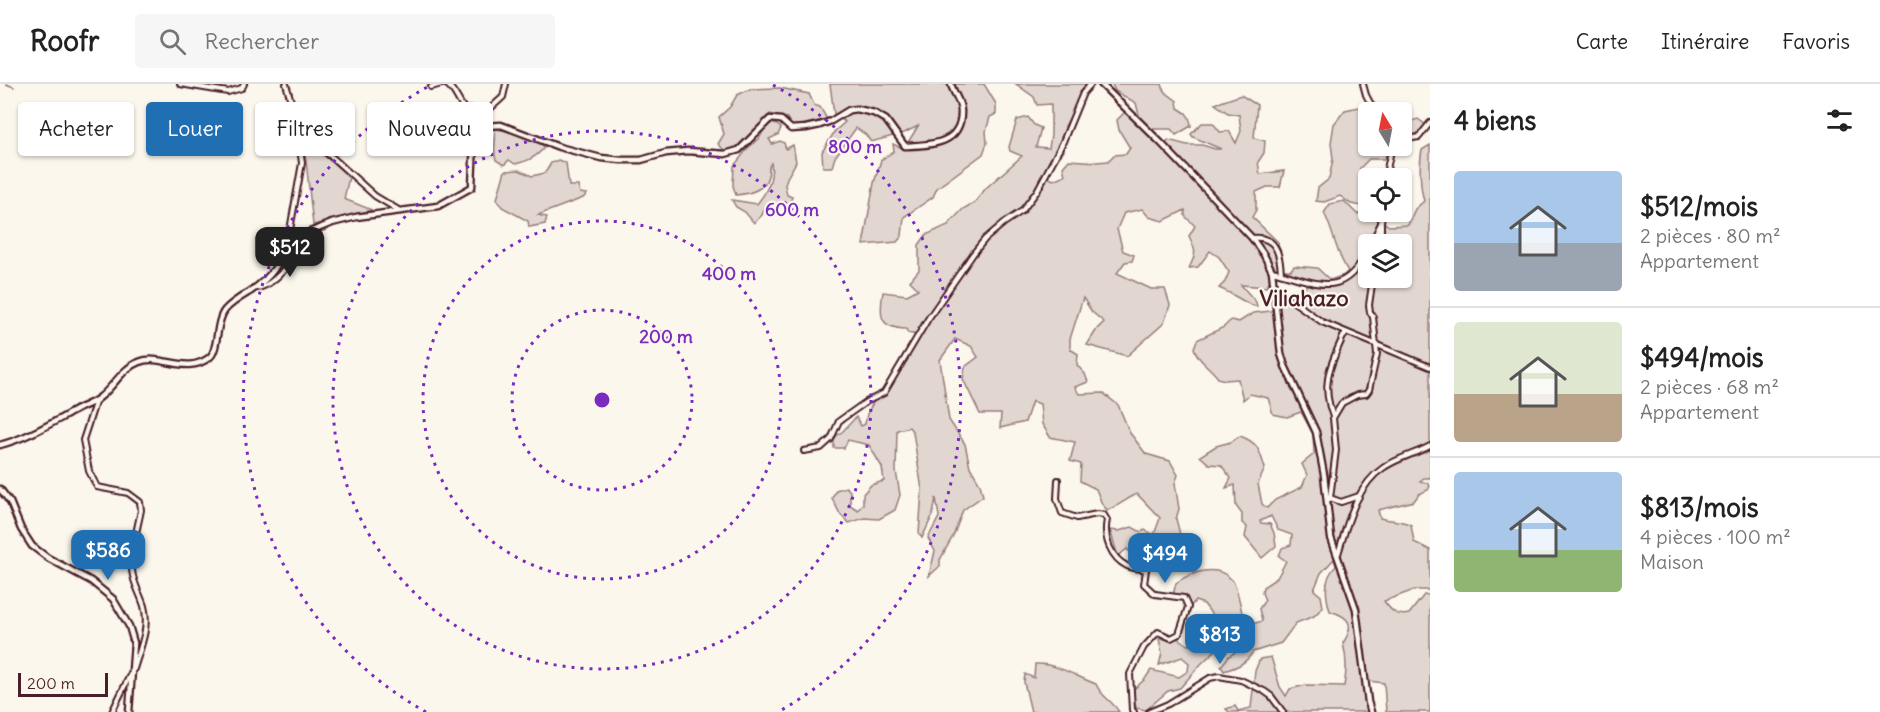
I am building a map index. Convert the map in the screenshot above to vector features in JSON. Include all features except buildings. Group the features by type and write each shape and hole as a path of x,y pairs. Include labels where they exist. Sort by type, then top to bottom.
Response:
{"street":[{"path":"180,84 228,92 242,88 243,84"},
{"path":"286,84 291,102"},
{"path":"431,87 445,84 452,88 459,102"},
{"path":"493,106 503,96 506,84"},
{"path":"493,125 501,124 559,147 601,158 641,160 666,153 687,151 725,154 739,150 770,119 781,120 791,129 806,128 831,121 849,110 857,109 874,113 885,120 905,146 922,145 946,141 954,134 961,111 951,84"},
{"path":"804,451 821,448 831,439 839,421 866,402 884,393 928,319 973,254 985,239 1022,211 1037,191 1062,144 1083,93 1091,84"},
{"path":"1101,84 1252,238 1272,271 1281,354 1295,390 1316,432 1328,500 1331,538 1336,558 1356,609 1371,712"},
{"path":"1363,84 1370,102"},
{"path":"1412,138 1419,137 1430,123"},
{"path":"0,445 33,434 96,400 130,367 139,362 147,360 190,365 209,357 213,353 217,329 225,310 279,265 288,241 302,163 301,156"},
{"path":"328,156 375,196 400,211"},
{"path":"288,241 332,223 356,217 438,206 472,187 473,156"},
{"path":"1376,234 1381,223"},
{"path":"1380,234 1381,223"},
{"path":"1252,238 1261,237 1277,248 1281,273"},
{"path":"254,288 261,289 271,283 290,261 293,249 288,241"},
{"path":"1272,271 1318,283 1335,284 1353,274 1358,266"},
{"path":"1333,418 1342,403 1357,395 1366,394 1369,390 1376,361 1377,344 1369,305 1372,288"},
{"path":"1274,293 1294,302 1322,322 1430,367"},
{"path":"1328,500 1336,450 1333,418 1327,399 1327,374 1343,337 1347,333"},
{"path":"96,400 82,440 89,471 97,487 128,493 140,502 141,510 132,572 144,606 146,628 130,675 112,712"},
{"path":"1336,558 1359,496 1385,467 1430,446"},
{"path":"1058,480 1057,499 1062,513 1077,518 1104,515 1107,520 1105,533 1109,548 1114,555 1127,566 1146,570 1144,584 1152,592 1184,598 1188,603 1181,631 1171,638 1158,632 1155,634 1144,647 1130,674 1130,701 1134,712"},
{"path":"0,489 10,502 21,529 32,546 48,558 91,581 113,599 133,635 129,712"},
{"path":"1328,500 1341,502 1359,496"},
{"path":"1149,712 1168,704 1210,678 1219,676 1241,680 1264,691 1271,696 1283,712"}],"shaded area":[{"path":"830,84 984,84 996,104 996,114 990,117 986,131 987,143 983,154 937,188 933,197 904,217 902,236 897,242 863,245 874,183 881,160 894,151 893,144 904,149 918,126 904,133 871,142 856,128 835,157 832,167 823,167 822,152 835,131 845,122 834,114"},
{"path":"1016,84 1089,84 1065,126 1064,151 1048,177 1053,180 1065,175 1063,167 1069,160 1108,161 1114,155 1126,154 1130,148 1119,130 1117,120 1125,112 1136,120 1139,115 1136,103 1115,91 1112,84 1162,84 1164,91 1177,101 1178,108 1188,115 1191,126 1176,135 1171,129 1146,129 1162,149 1168,140 1221,149 1193,137 1191,134 1202,123 1213,123 1220,132 1229,131 1236,143 1241,131 1239,115 1228,113 1215,104 1241,95 1257,105 1254,138 1265,141 1264,153 1258,162 1260,174 1284,171 1280,187 1267,187 1256,192 1256,210 1252,217 1278,242 1279,270 1275,271 1266,287 1241,285 1256,302 1257,307 1252,305 1219,288 1225,282 1229,272 1219,257 1210,251 1198,267 1189,268 1195,252 1189,236 1195,226 1185,216 1185,210 1163,221 1149,217 1142,209 1124,213 1117,229 1123,251 1134,255 1132,261 1125,262 1117,273 1151,289 1165,289 1170,305 1164,323 1127,356 1087,345 1104,322 1092,312 1083,298 1070,339 1070,349 1078,354 1077,365 1085,374 1088,382 1075,387 1079,394 1103,393 1118,405 1130,433 1146,454 1170,461 1178,475 1175,483 1179,509 1176,519 1181,538 1161,550 1130,552 1127,549 1118,556 1110,530 1119,531 1132,527 1154,535 1160,518 1137,494 1107,510 1096,489 1080,481 1081,464 1070,461 1075,442 1050,437 1042,424 1040,404 1032,401 1025,422 1000,428 1001,414 980,414 963,379 965,367 978,357 971,346 955,339 940,360 949,420 965,444 970,467 980,484 983,496 963,510 954,534 940,560 940,566 929,576 935,551 928,538 939,517 936,498 933,514 922,538 919,534 922,490 913,432 909,427 897,430 896,471 900,495 895,510 879,519 864,518 849,523 840,514 832,498 836,490 846,487 850,491 850,505 858,510 863,504 863,494 871,485 884,481 882,467 869,445 848,440 844,448 834,448 834,438 856,417 861,426 865,424 873,403 921,336 886,323 881,314 883,292 907,295 918,289 910,281 919,270 919,245 926,235 948,225 1022,156 1010,151 1009,147 1017,120 1028,117 1034,125 1041,128 1036,147 1049,148 1051,104 1037,105 1034,97"},
{"path":"780,88 809,94 814,105 820,107 827,119 792,127 787,118 770,114 738,148 726,152 718,144 724,134 719,117 730,107 737,95 750,89"},
{"path":"1358,107 1358,156 1386,156 1384,159 1369,159 1358,168 1358,205 1351,204 1340,196 1324,202 1316,201 1318,188 1329,179 1333,159 1331,143 1334,124 1345,110"},
{"path":"1418,119 1426,125 1412,136 1412,121"},
{"path":"768,122 781,128 778,135 769,139 772,144 780,141 784,143 786,149 793,145 796,162 785,185 787,195 792,197 790,204 766,205 762,215 754,223 745,212 736,207 732,200 757,204 768,185 772,169 771,163 766,181 760,188 736,195 733,186 734,166 748,148 759,139"},
{"path":"495,129 521,135 545,147 528,160 515,164 509,160 504,165 496,160 495,156"},
{"path":"1430,145 1430,478 1420,481 1430,486 1414,501 1378,510 1380,518 1411,525 1414,542 1430,550 1430,590 1414,590 1384,601 1395,612 1405,615 1409,614 1424,595 1430,595 1430,712 1386,712 1384,683 1369,681 1365,695 1368,712 1229,712 1226,709 1235,706 1238,711 1251,708 1255,671 1260,659 1271,657 1280,687 1286,696 1290,689 1306,685 1344,686 1346,664 1343,643 1349,631 1349,623 1342,616 1330,611 1326,593 1327,581 1336,566 1334,559 1321,573 1314,590 1321,596 1323,607 1314,616 1296,623 1281,643 1253,652 1240,665 1224,671 1221,666 1229,656 1237,651 1232,648 1219,647 1180,688 1168,691 1146,710 1136,708 1133,690 1151,670 1179,677 1188,671 1189,663 1182,657 1159,665 1162,653 1159,639 1177,638 1188,645 1199,643 1213,616 1204,604 1195,601 1191,606 1183,597 1173,595 1176,583 1204,571 1226,575 1236,588 1244,621 1256,623 1262,621 1259,609 1265,600 1262,593 1263,587 1277,578 1286,561 1279,556 1282,548 1291,545 1292,535 1278,530 1271,516 1260,521 1270,524 1276,546 1262,558 1245,537 1247,527 1242,523 1242,514 1236,506 1235,485 1226,488 1231,478 1221,465 1209,464 1200,456 1240,436 1255,444 1265,468 1258,484 1262,504 1267,508 1275,500 1302,487 1307,475 1302,464 1314,454 1313,434 1301,412 1287,417 1273,414 1268,398 1250,394 1243,400 1238,379 1218,378 1198,357 1194,348 1197,340 1224,327 1231,320 1239,322 1253,313 1271,311 1278,302 1297,304 1296,301 1308,283 1282,274 1284,270 1291,270 1294,266 1317,268 1330,280 1348,271 1324,213 1330,204 1344,201 1358,214 1358,222 1383,222 1389,226 1408,225 1412,222 1415,209 1424,201 1420,162 1422,150"},
{"path":"305,156 324,156 349,177 344,199 372,210 313,225"},
{"path":"558,160 566,163 569,186 578,186 580,193 587,194 583,198 538,215 547,217 545,224 529,227 528,221 502,207 497,199 505,171 519,170 532,176 545,173 551,163"},
{"path":"1035,664 1059,668 1096,684 1119,712 1031,712 1024,682 1025,674 1034,678"}],"waterway":[{"path":"6,84 14,87"}],"district":[{"name":"Viliahazo","path":"1304,298"}]}
